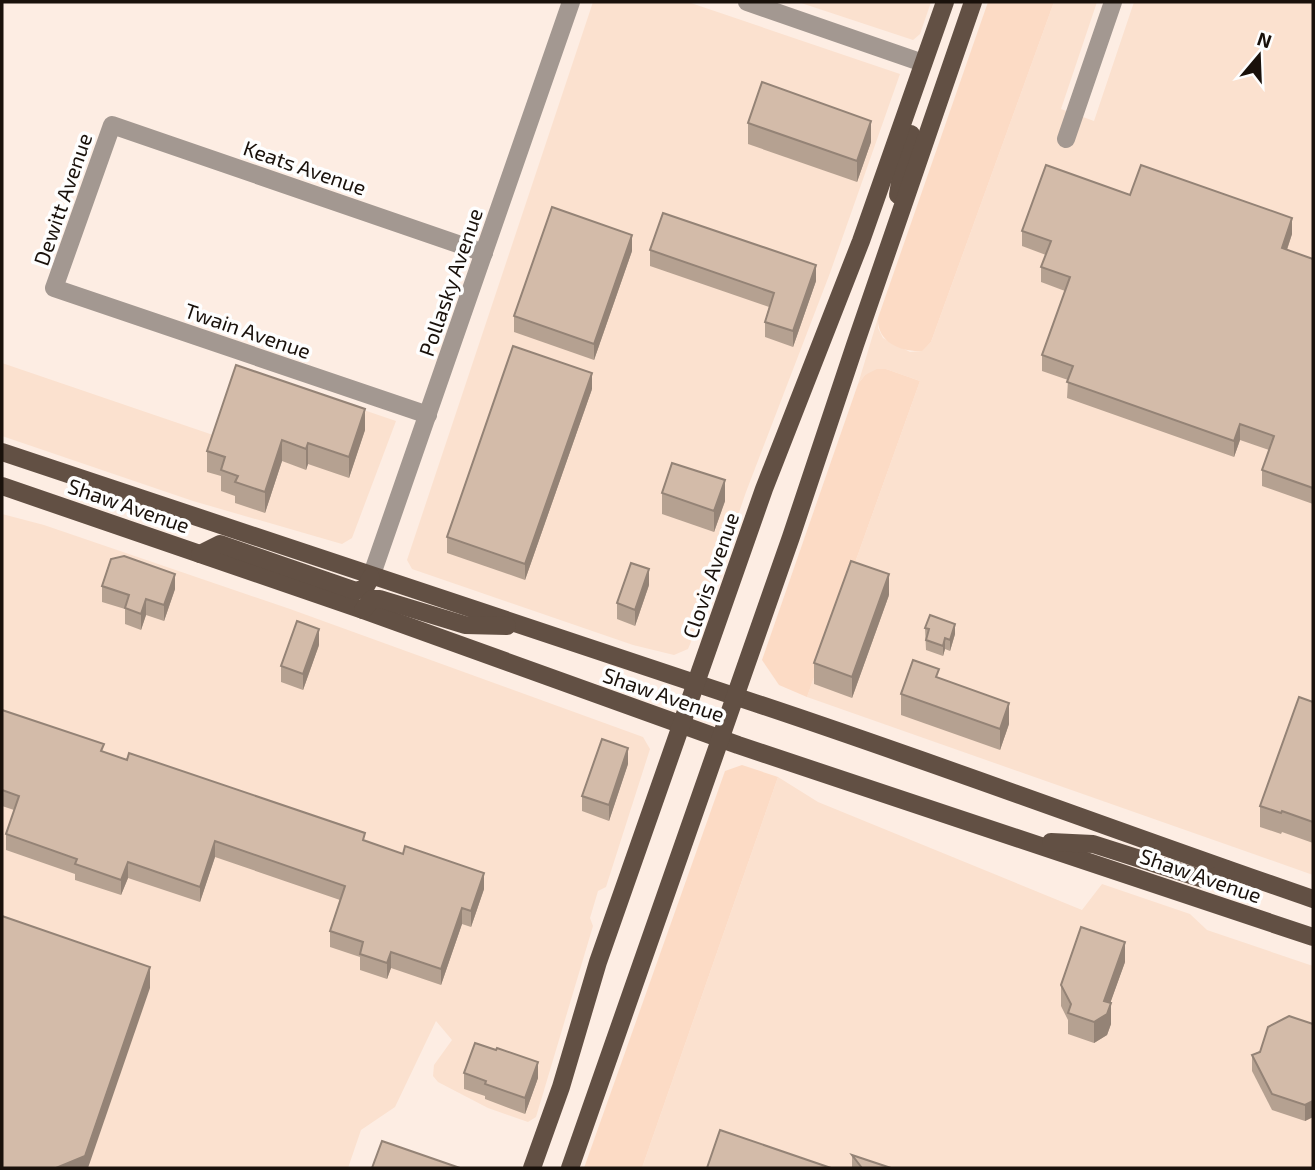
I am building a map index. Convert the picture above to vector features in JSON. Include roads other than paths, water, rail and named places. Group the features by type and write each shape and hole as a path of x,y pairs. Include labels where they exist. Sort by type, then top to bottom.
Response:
{"main road":[{"name":"Clovis Avenue","path":"532,1168 561,1087 598,962 764,489 861,241 945,2"},
{"path":"570,1168 736,696 972,2"},
{"path":"891,240 904,156 930,81 923,63"},
{"name":"Shaw Avenue","path":"2,452 371,577 532,627 736,696 1313,899"},
{"name":"Shaw Avenue","path":"2,486 363,610 720,738 1313,937"},
{"path":"200,554 220,544 356,591 365,588 371,577"},
{"path":"363,610 372,599 380,598 465,625 532,627"},
{"path":"1030,841 1093,844 1203,879 1217,876 1226,869"}],"street":[{"name":"Pollasky Avenue","path":"371,577 571,2"},
{"path":"747,2 923,63"},
{"path":"1066,139 1112,2"},
{"name":"Keats Avenue","path":"112,125 484,253"},
{"name":"Dewitt Avenue","path":"54,288 112,125"},
{"name":"Twain Avenue","path":"54,288 428,415"}]}
